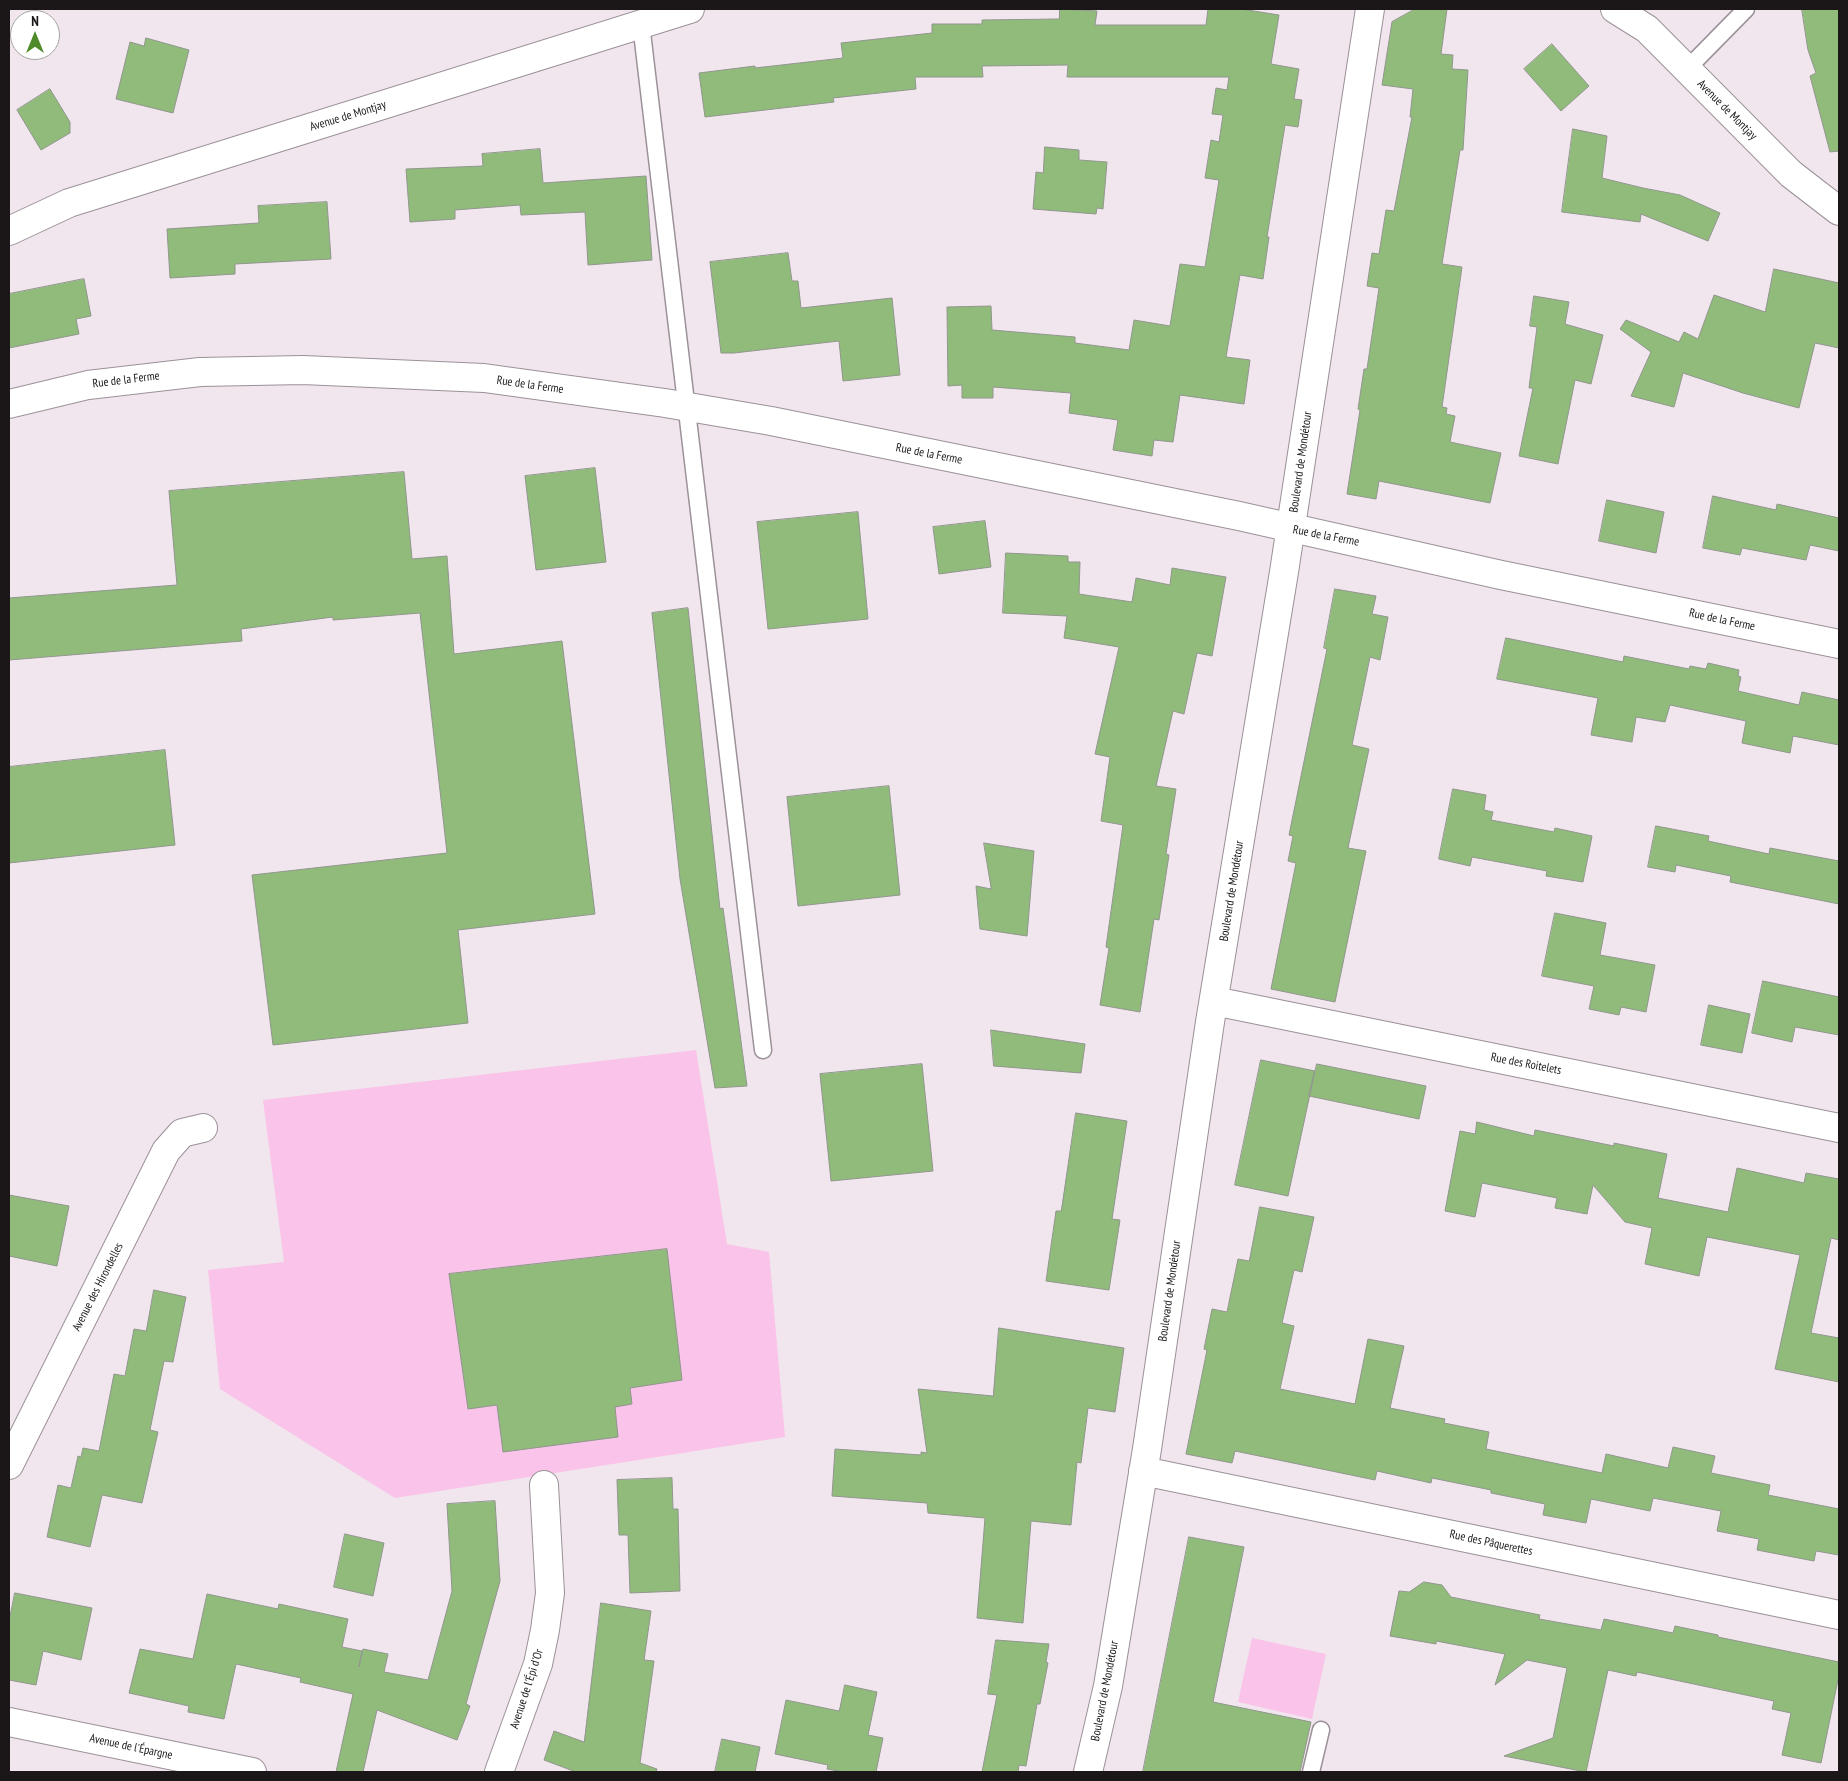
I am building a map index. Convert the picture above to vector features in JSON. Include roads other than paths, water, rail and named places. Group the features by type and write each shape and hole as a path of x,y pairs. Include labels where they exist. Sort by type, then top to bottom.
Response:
{"street":[{"name":"Avenue de Montjay","path":"9,231 69,203 690,9"},
{"name":"Boulevard de Mondétour","path":"1088,1772 1108,1686 1143,1471 1214,1001 1291,529 1370,9"},
{"name":"Avenue de Montjay","path":"1615,9 1647,29 1791,174 1839,211"},
{"name":"Rue de la Ferme","path":"9,404 88,385 200,372 303,370 484,378 686,407 780,423 1239,516 1501,575 1839,644"},
{"name":"Rue des Roitelets","path":"1214,1001 1839,1128"},
{"name":"Avenue des Hirondelles","path":"9,1465 166,1151 182,1133 203,1128"},
{"name":"Rue des Pâquerettes","path":"1143,1471 1839,1615"},
{"name":"Avenue de l'Épi d'Or","path":"499,1772 538,1664 545,1630 550,1593 544,1485"},
{"name":"Avenue de l'Épargne","path":"9,1722 252,1772"}],"lane":[{"path":"1686,68 1709,48 1746,9"},
{"path":"641,24 763,1050"},
{"path":"1311,1772 1321,1730"}]}
